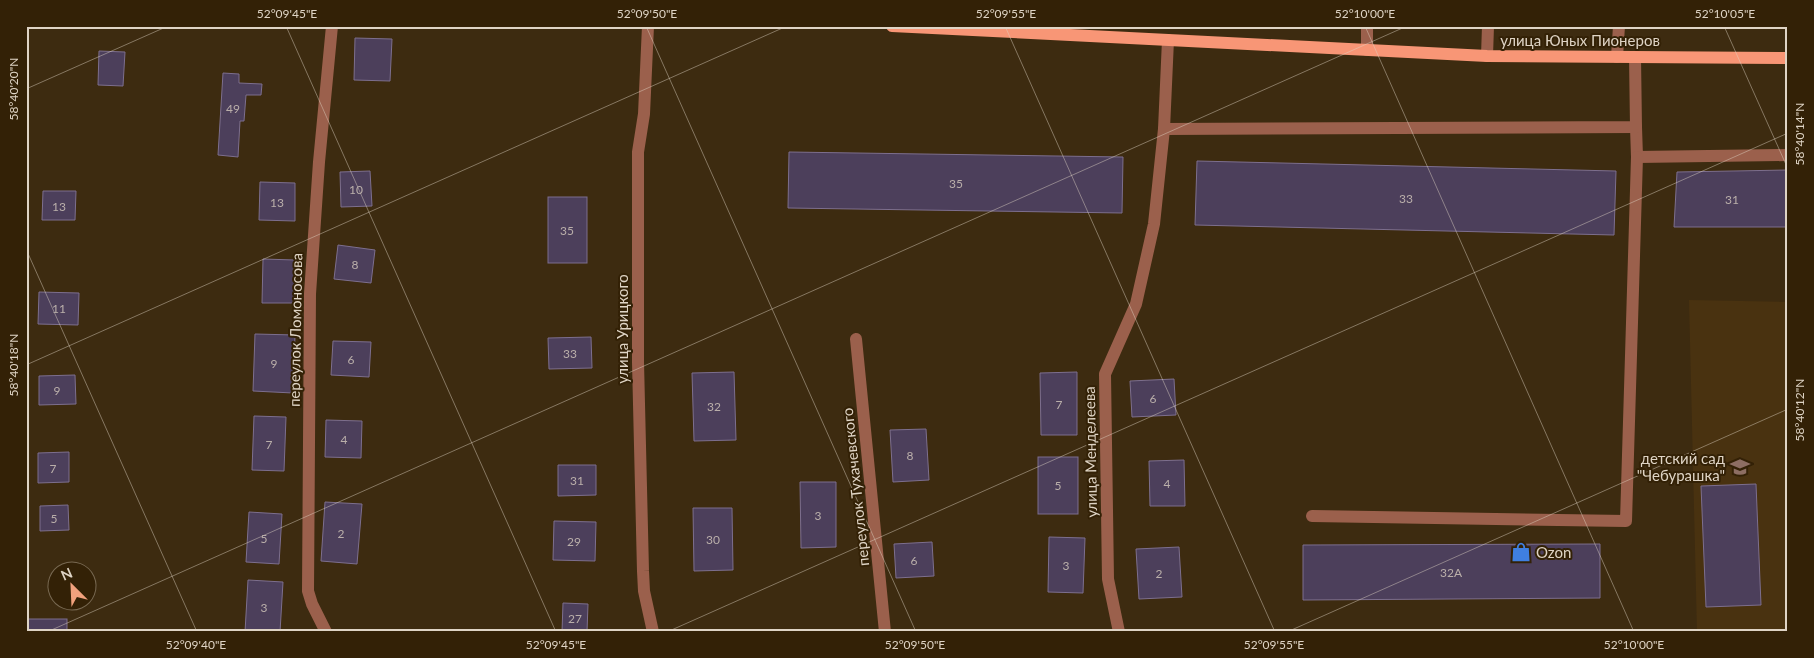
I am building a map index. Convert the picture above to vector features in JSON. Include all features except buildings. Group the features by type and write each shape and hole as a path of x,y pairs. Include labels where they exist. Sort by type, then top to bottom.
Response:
{"main road":[{"name":"улица Юных Пионеров","path":"892,26 1487,56 1788,58"}],"street":[{"name":"переулок Ломоносова","path":"326,632 312,604 308,591 310,294 319,162 332,26"},
{"name":"улица Урицкого","path":"648,26 644,114 638,152 638,362 644,591 653,632"},
{"path":"1367,26 1367,50"},
{"path":"1487,56 1488,26"},
{"path":"1617,57 1619,26"},
{"name":"улица Менделеева","path":"1119,632 1108,579 1105,374 1136,304 1154,224 1164,129 1168,40"},
{"path":"1312,516 1626,521 1637,157 1635,57"},
{"path":"1164,129 1636,127"},
{"path":"1637,157 1788,155"},
{"name":"переулок Тухачевского","path":"856,339 885,632"}],"shaded area":[{"name":"детский сад \"Чебурашка\"","path":"1689,300 1788,302 1788,632 1697,632"}],"place":[{"name":"детский сад \"Чебурашка\"","path":"1740,467"},
{"name":"Ozon","path":"1521,552"}]}
